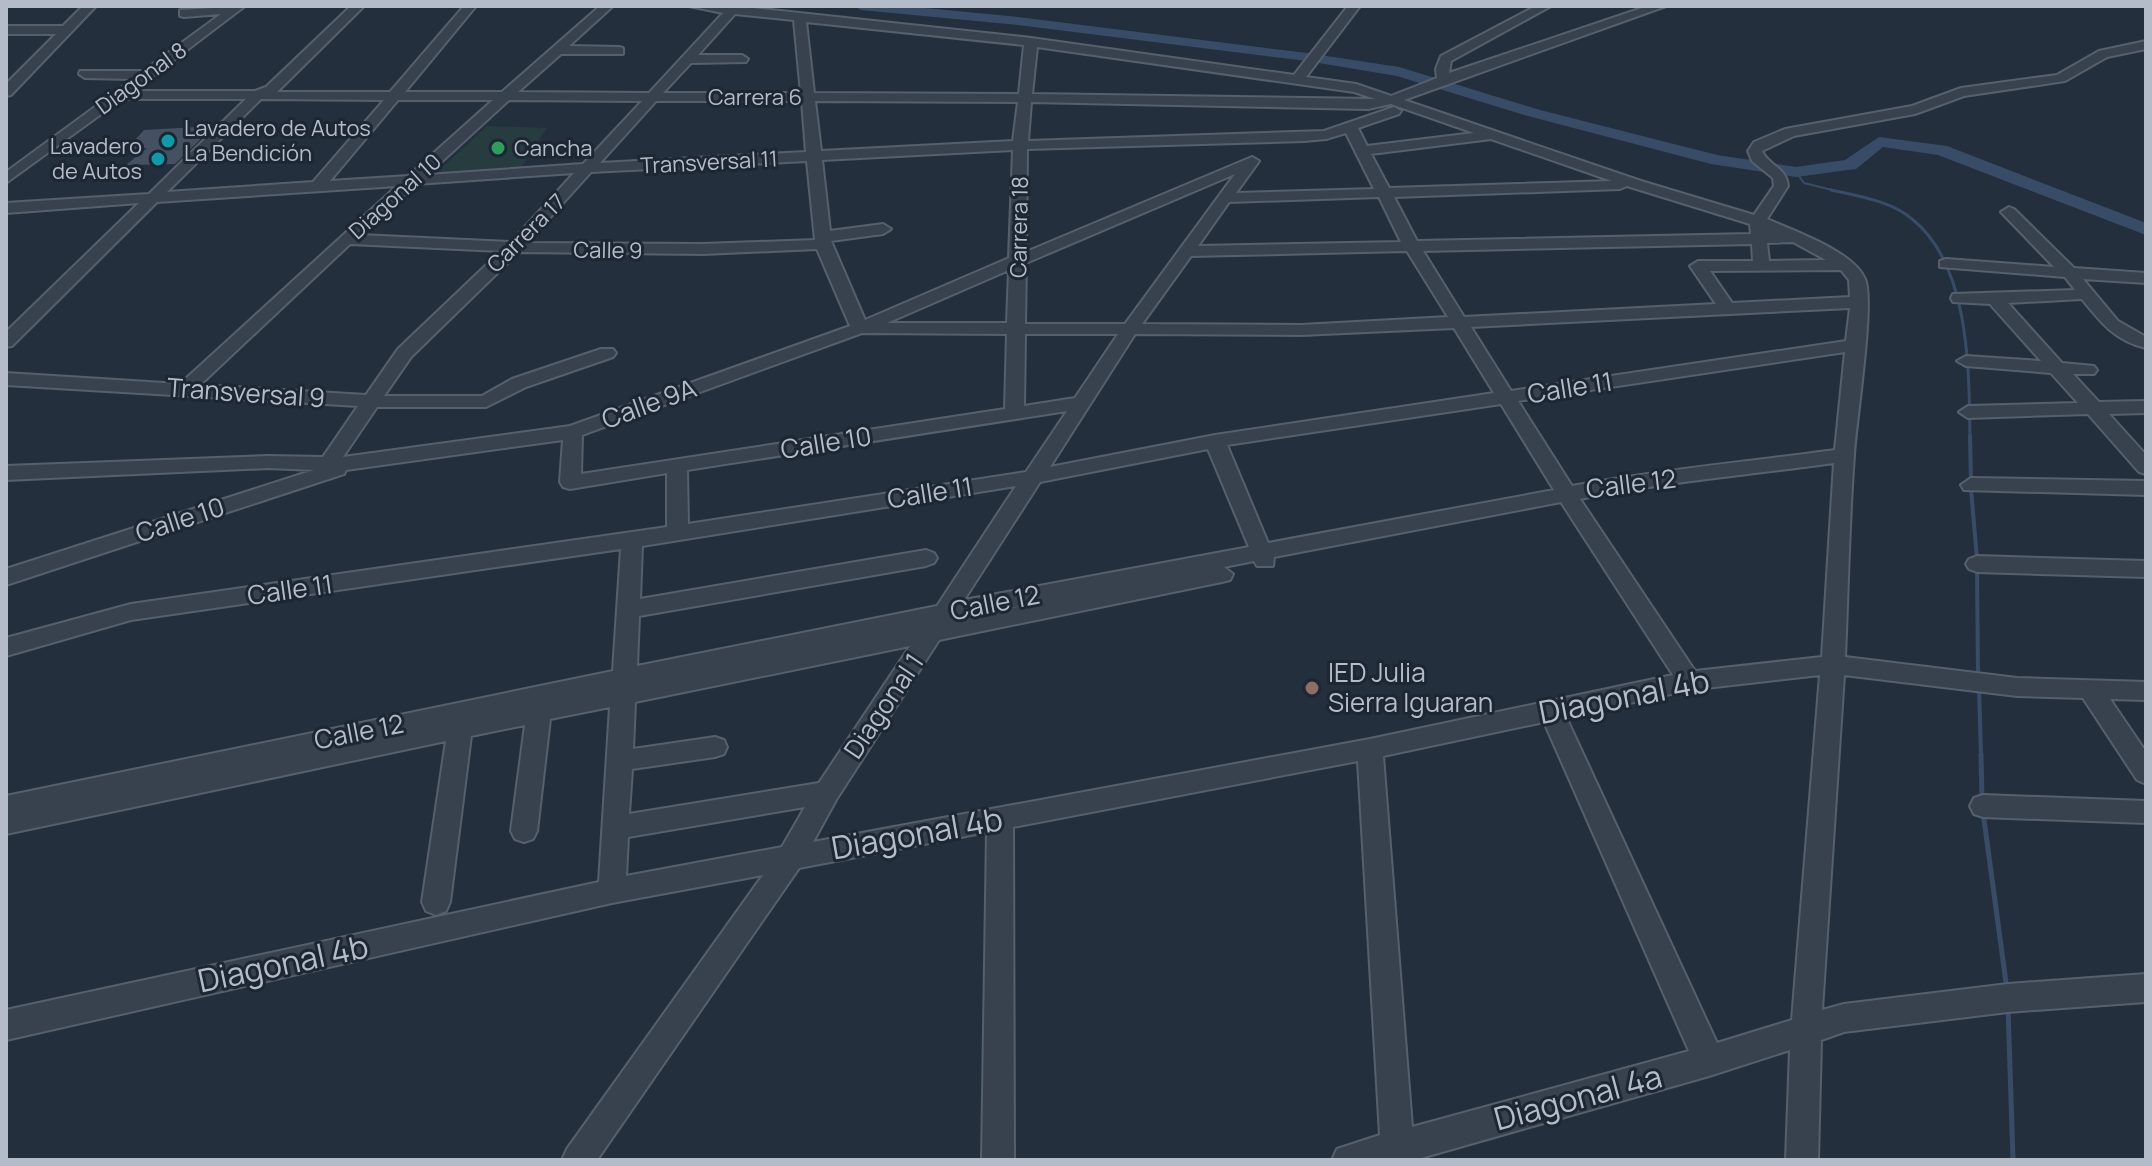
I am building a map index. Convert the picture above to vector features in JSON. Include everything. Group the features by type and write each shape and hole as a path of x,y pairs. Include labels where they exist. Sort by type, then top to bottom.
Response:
{"street":[{"path":"8,87 90,6"},
{"path":"258,95 257,89 340,6"},
{"path":"6,342 258,95 271,90 358,6"},
{"path":"319,185 470,6"},
{"name":"Diagonal 10","path":"185,389 346,239 607,6"},
{"path":"695,6 1031,42 1356,88 1636,184 1758,221 1798,238 1846,265 1857,280 1857,345 1844,455 1833,665 1806,1028 1802,1160"},
{"path":"1297,80 1354,6"},
{"path":"1444,79 1442,69 1445,59 1545,6"},
{"path":"1392,100 1444,79 1660,6"},
{"path":"184,13 237,7"},
{"name":"Diagonal 8","path":"6,179 237,7"},
{"name":"Carrera 17","path":"329,463 404,353 513,249 733,9"},
{"path":"800,18 822,241 860,328 1301,330 1859,302"},
{"path":"6,30 67,30"},
{"name":"Carrera 18","path":"1014,414 1020,145 1031,42"},
{"path":"1761,266 1758,221 1781,186 1780,176 1757,158 1755,151 1774,138 1790,132 1915,110 1961,92 2060,78 2103,54 2146,45"},
{"path":"557,50 619,51"},
{"path":"689,59 742,59"},
{"path":"85,74 144,75"},
{"path":"1416,89 1480,121 1491,136"},
{"name":"Carrera 6","path":"117,95 1024,98 1368,105 1392,100"},
{"name":"Transversal 11","path":"6,208 590,168 1020,145 1326,135 1408,106"},
{"path":"1350,127 1411,245 1569,498 1689,681"},
{"path":"1360,151 1491,136"},
{"name":"Diagonal 1","path":"578,1160 791,857 827,792 1130,329 1252,161 1277,137"},
{"name":"Calle 9A","path":"6,473 268,462 353,464 573,432 860,328 1252,161"},
{"path":"1225,198 1636,184"},
{"path":"2009,212 2070,273 2112,325 2146,343"},
{"name":"Calle 9","path":"346,239 513,249 720,251 822,241 883,229"},
{"path":"1187,251 1798,238"},
{"path":"1946,264 2146,278"},
{"path":"1727,308 1698,266 1846,265"},
{"path":"1959,298 2089,294"},
{"path":"1995,299 2146,467"},
{"name":"Calle 11","path":"6,647 131,612 678,533 1034,477 1215,441 1857,345"},
{"name":"Transversal 9","path":"6,379 370,401 486,401 519,383 607,353"},
{"path":"1966,361 2088,370"},
{"name":"Calle 10","path":"573,432 570,482 1081,403"},
{"path":"1968,412 2146,407"},
{"path":"1215,441 1264,558"},
{"name":"Calle 12","path":"396,733 460,728 539,712 623,687 947,612 1264,558 1569,498 1844,455"},
{"path":"251,497 268,462"},
{"name":"Calle 10","path":"6,577 353,464"},
{"path":"677,466 678,533"},
{"path":"1971,485 2146,488"},
{"path":"612,891 632,540"},
{"path":"626,610 926,558"},
{"name":"Calle 12","path":"6,807 36,808 623,687 932,633 1264,558"},
{"path":"1977,564 2146,569"},
{"name":"Diagonal 4b","path":"6,1025 612,891 1370,749 1689,681 1833,665 2017,687 2146,691"},
{"path":"2091,691 2146,773"},
{"path":"1551,710 1709,1061"},
{"path":"524,831 539,712"},
{"path":"436,902 460,728"},
{"path":"619,761 715,747"},
{"path":"1370,749 1398,1154"},
{"path":"616,828 827,792"},
{"path":"1983,806 2146,812"},
{"name":"Calle 12","path":"6,823 36,808"},
{"path":"998,1160 1000,819"},
{"name":"Diagonal 4a","path":"1348,1160 1398,1154 1844,1018 2008,998 2146,988"}],"green space":[{"name":"Cancha","path":"487,126 547,128 520,169 436,173"}],"building":[{"name":"Lavadero de Autos La Bendición","path":"214,126 175,164 126,165 147,148 127,149 144,130"}],"waterway":[{"path":"272,82 350,6"},
{"path":"861,6 1018,21 1307,57 1399,72 1534,113 1717,160 1796,172 1850,165 1879,142 1941,150 2146,229"},
{"path":"1796,172 1804,183 1840,192"},
{"path":"1831,190 1874,200 1904,213 1931,239 1945,263 1956,291 1967,351 1970,438"},
{"path":"1970,436 1971,480"},
{"path":"1971,489 1977,559"},
{"path":"1977,568 1978,675"},
{"path":"1979,688 1981,756"},
{"path":"1981,754 1982,799"},
{"path":"1983,812 2007,990"},
{"path":"2008,1007 2013,1160"}],"place":[{"name":"Lavadero de Autos La Bendición","path":"168,141"},
{"name":"Cancha","path":"498,148"},
{"name":"Lavadero de Autos","path":"158,159"},
{"name":"IED Julia Sierra Iguaran","path":"1312,688"}]}
